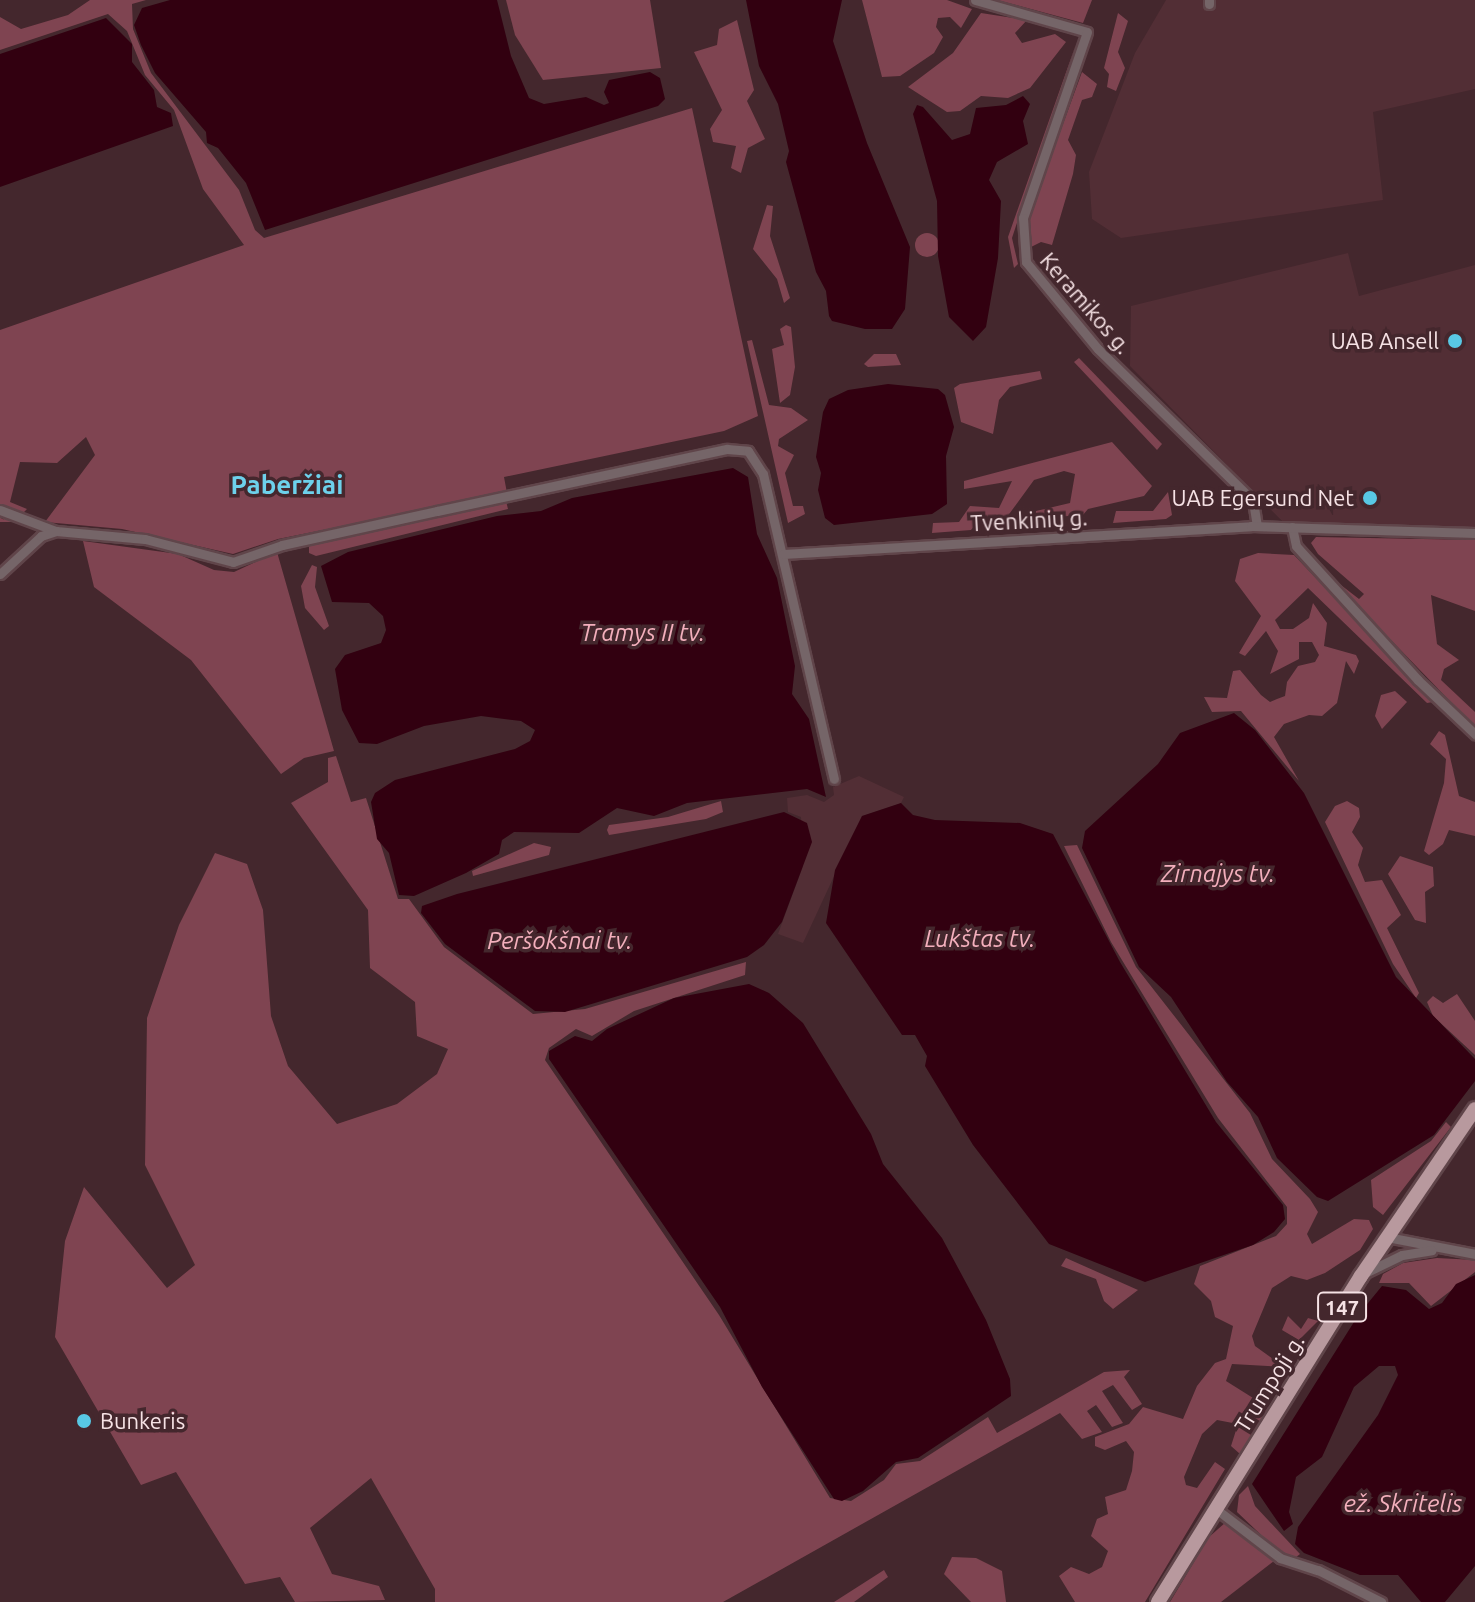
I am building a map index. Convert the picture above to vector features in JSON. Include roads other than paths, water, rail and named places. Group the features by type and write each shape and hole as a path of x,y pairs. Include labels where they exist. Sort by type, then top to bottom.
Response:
{"main road":[{"name":"Trumpoji g.","path":"1158,1602 1361,1276 1475,1109"}],"street":[{"name":"Keramikos g.","path":"975,0 1087,32 1023,218 1026,262 1098,349 1253,501 1257,526"},
{"path":"0,510 56,531 145,539 233,562 290,543 740,449 755,457 763,474 834,779"},
{"name":"Tvenkinių g.","path":"783,554 1257,526 1475,533"},
{"path":"1292,527 1296,546 1418,680 1475,734"},
{"path":"0,574 41,536 56,531"},
{"path":"1387,1237 1436,1249 1475,1254"},
{"path":"1387,1237 1402,1255"},
{"path":"1361,1276 1402,1255 1436,1249"},
{"path":"1216,1509 1280,1558 1318,1570 1381,1602"}],"water":[{"path":"170,0 497,0 511,56 529,98 544,104 586,97 604,105 609,103 604,92 609,80 650,72 660,78 665,99 658,106 265,230 246,183 218,148 207,143 206,132 155,73 141,45 134,25 142,8"},
{"path":"746,0 842,0 833,41 867,143 910,247 905,309 892,329 865,329 832,321 829,316 826,291 816,272 786,162 789,151 778,104 759,66"},
{"path":"106,18 132,44 132,62 154,90 157,107 171,113 173,126 0,187 0,54"},
{"path":"1023,96 1030,104 1023,121 1028,144 997,162 989,180 1001,201 998,258 986,327 973,341 949,317 938,256 937,201 913,114 917,105 923,107 952,140 970,134 976,108 1006,105"},
{"path":"888,384 938,389 945,395 954,427 946,456 947,504 932,514 834,525 825,518 818,490 821,473 816,457 823,412 829,399 848,390"},
{"name":"Tramys II tv.","path":"733,468 748,477 757,534 777,578 795,666 792,694 809,719 826,797 807,789 687,803 654,816 617,808 579,833 514,832 502,840 499,854 466,873 414,896 399,895 389,853 377,839 371,802 375,793 395,780 515,749 530,741 535,730 521,721 481,716 424,726 377,744 359,743 342,710 335,669 345,655 381,643 386,630 383,616 369,603 332,602 321,566 348,552 497,516 541,511 572,498"},
{"name":"Zirnajys tv.","path":"1234,713 1255,730 1304,793 1396,977 1475,1059 1475,1081 1434,1135 1328,1201 1317,1197 1277,1158 1258,1117 1227,1082 1171,997 1139,967 1082,848 1085,831 1158,764 1180,733"},
{"name":"Lukštas tv.","path":"901,803 913,815 935,820 1020,823 1053,834 1120,962 1216,1122 1283,1205 1285,1219 1274,1232 1253,1245 1145,1282 1049,1244 973,1145 925,1066 927,1056 915,1035 902,1035 826,923 835,870 862,816"},
{"name":"Peršokšnai tv.","path":"784,812 807,823 812,842 782,922 764,945 747,957 565,1012 535,1011 445,944 421,913 422,906 457,894"},
{"path":"749,984 769,993 803,1023 871,1134 883,1164 942,1238 986,1320 1010,1379 1011,1396 918,1458 896,1462 863,1491 842,1501 834,1499 762,1387 720,1307 549,1059 549,1051 575,1036 592,1041 607,1029 674,998"},
{"name":"ež. Skritelis","path":"1475,1275 1475,1566 1445,1602 1421,1602 1398,1575 1360,1575 1304,1553 1295,1544 1298,1527 1378,1415 1398,1375 1395,1366 1379,1366 1354,1387 1322,1457 1296,1477 1289,1512 1293,1524 1284,1531 1252,1484 1359,1314 1382,1286 1406,1290 1429,1309 1442,1303 1456,1284"}],"place":[{"name":"UAB Ansell","path":"1455,341"},
{"name":"UAB Egersund Net","path":"1370,498"},
{"name":"Bunkeris","path":"84,1421"}],"district":[{"name":"Paberžiai","path":"287,485"}]}
